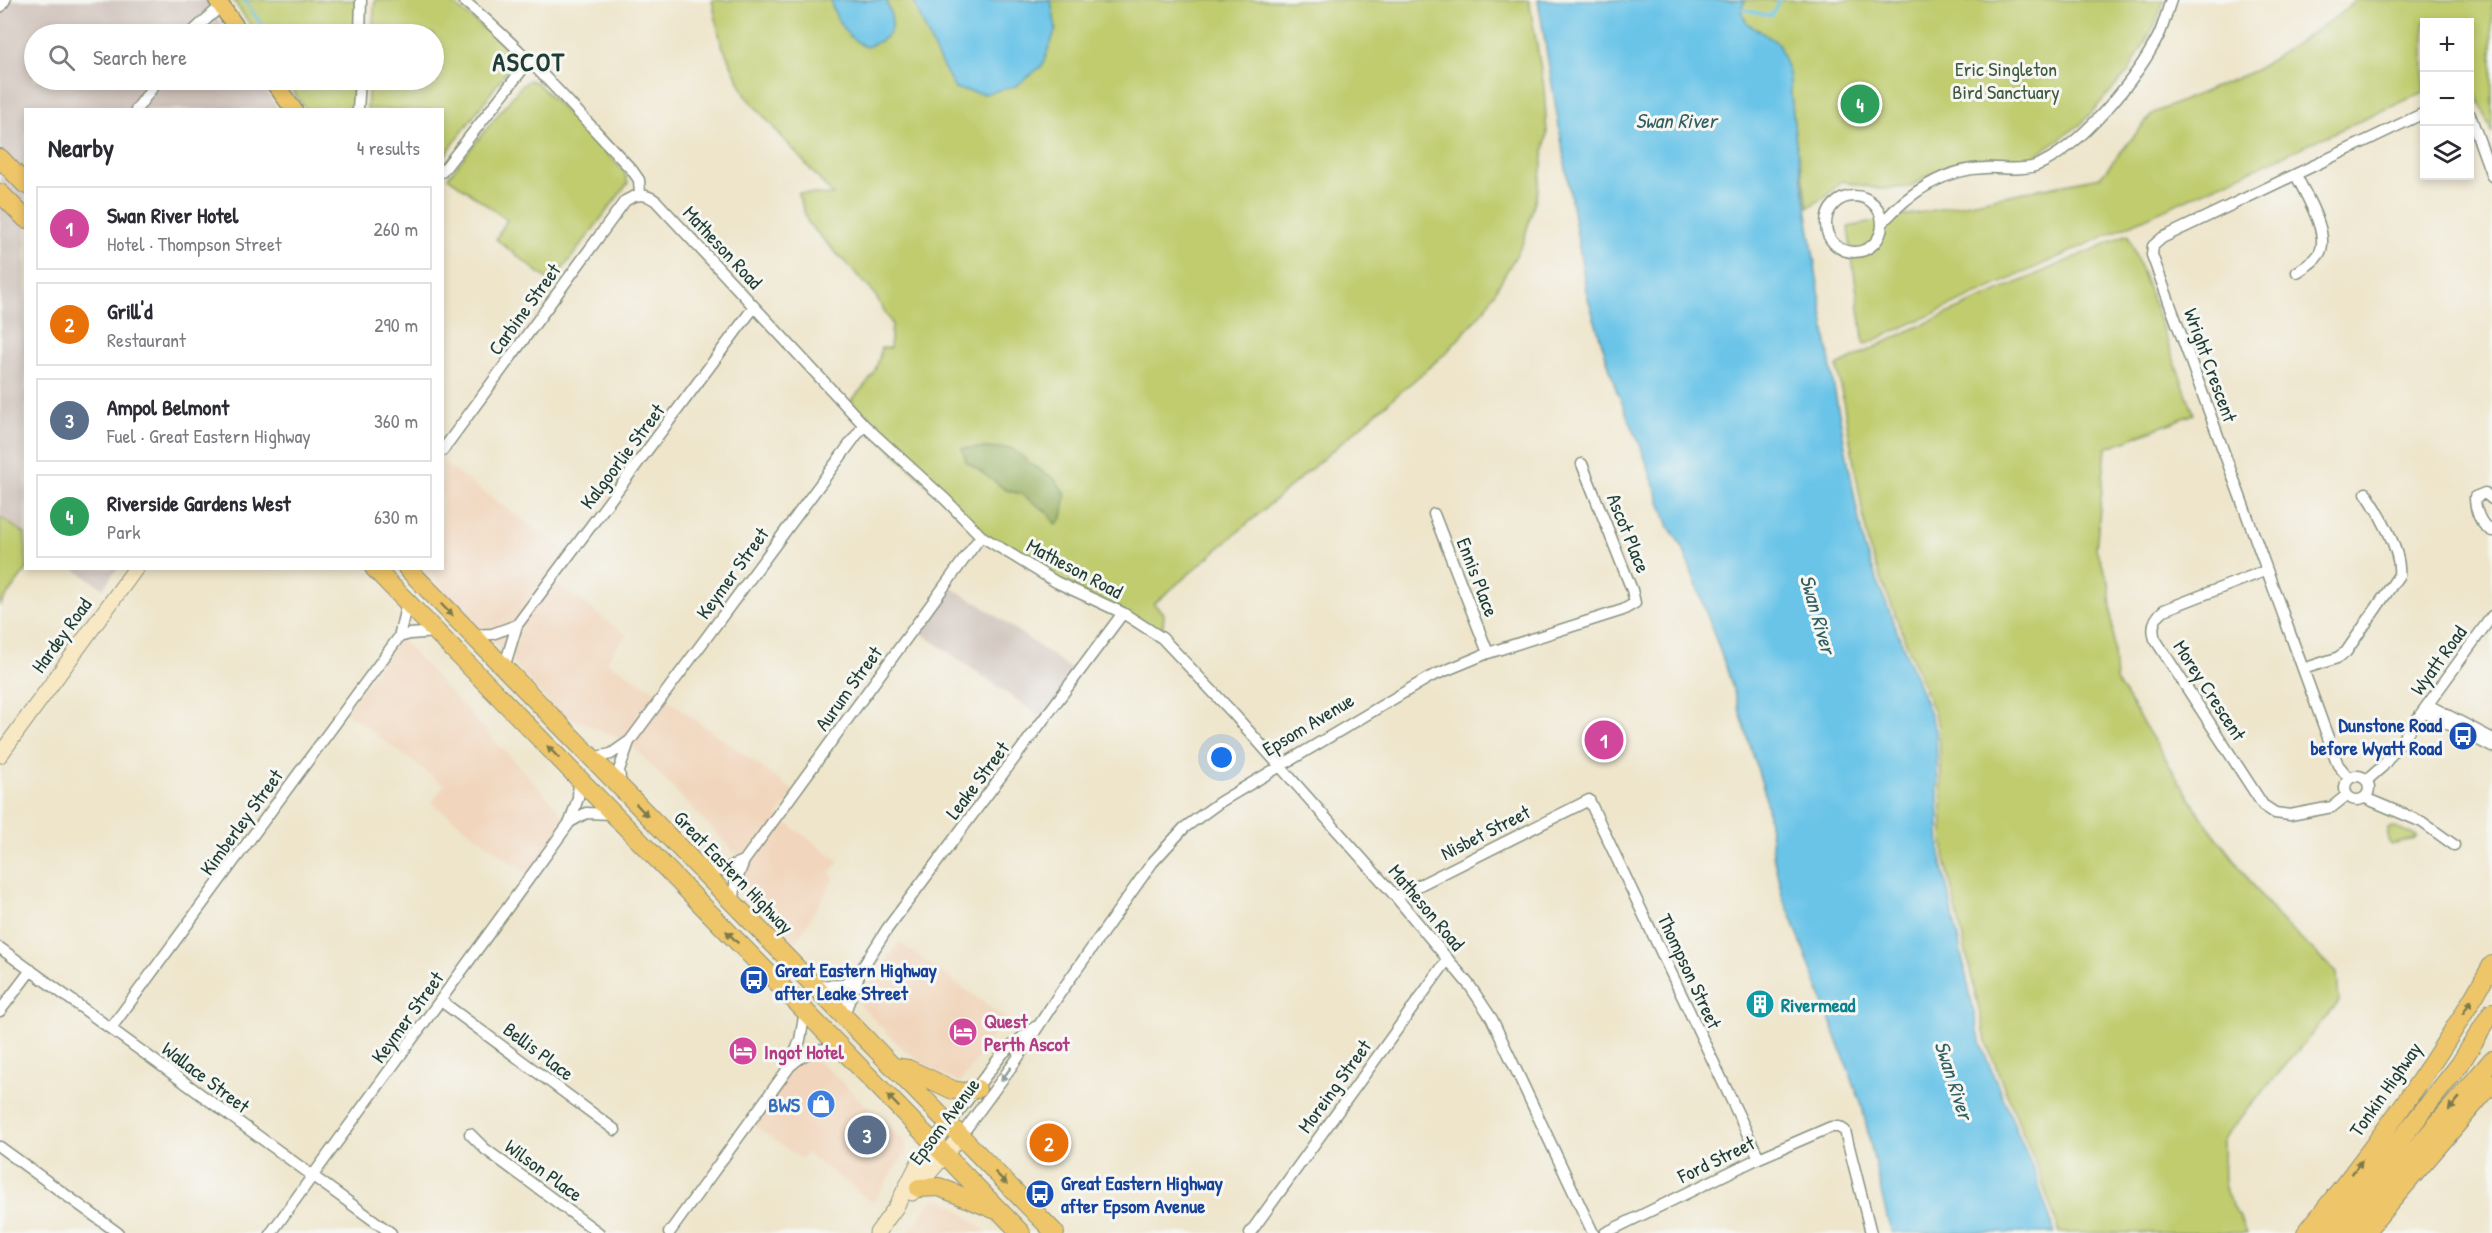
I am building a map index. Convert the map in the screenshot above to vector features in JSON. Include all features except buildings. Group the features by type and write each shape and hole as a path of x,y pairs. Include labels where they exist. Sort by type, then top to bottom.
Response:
{"highway":[{"path":"0,158 24,183"},
{"path":"0,193 24,217"},
{"path":"376,570 1022,1233"},
{"name":"Great Eastern Highway","path":"408,570 1055,1233"},
{"name":"Tonkin Highway","path":"2306,1233 2380,1137 2421,1078 2492,965"},
{"name":"Tonkin Highway","path":"2323,1233 2367,1182 2460,1064 2492,1012"},
{"path":"2344,1233 2492,1059"},
{"path":"892,1066 908,1069 953,1090 964,1092 977,1089"},
{"path":"2364,1233 2492,1083"},
{"path":"919,1188 939,1187 1001,1211"}],"main road":[{"path":"215,4 226,24"},
{"path":"215,4 232,24"},
{"path":"268,90 279,108"},
{"path":"279,90 293,108"},
{"name":"Hardey Road","path":"0,755 135,570"},
{"name":"Epsom Avenue","path":"896,1207 919,1188 940,1150 954,1131"},
{"name":"Epsom Avenue","path":"877,1233 896,1207 918,1164 940,1150"}],"street":[{"path":"0,7 5,0"},
{"path":"360,24 361,0"},
{"path":"463,0 495,27 529,61 632,170 639,180 640,195"},
{"path":"1882,222 1876,205 1861,196 1854,196 1839,200 1830,208 1826,227 1831,238 1841,249 1849,253 1860,252 1874,245 1880,236 1882,222 1897,206 1936,179 1977,168 2034,166 2072,145 2136,75 2160,33 2171,0"},
{"path":"198,24 215,4"},
{"path":"444,169 529,61"},
{"path":"137,108 151,90"},
{"path":"358,108 359,90"},
{"name":"Wright Crescent","path":"2349,778 2338,765 2152,255 2153,246 2162,238 2420,115"},
{"path":"2473,126 2492,176"},
{"path":"2296,175 2323,235 2320,253 2312,262 2297,272"},
{"name":"Matheson Road","path":"640,195 649,195 656,201 864,425 946,500 981,536 1056,582 1123,613 1162,638 1280,765 1396,897 1470,986 1492,1019 1593,1233"},
{"name":"Carbine Street","path":"444,448 625,201 640,195"},
{"name":"Kalgoorlie Street","path":"504,668 517,625 754,308"},
{"name":"Keymer Street","path":"591,758 611,754 628,742 864,425"},
{"name":"Ascot Place","path":"1582,464 1632,590 1635,603 1623,610"},
{"path":"2303,669 2337,658 2346,652 2399,575 2399,562 2381,514 2366,493"},
{"path":"2492,499 2485,493 2479,493 2475,497 2480,520 2486,528 2492,530"},
{"name":"Ennis Place","path":"1434,514 1488,653"},
{"name":"Aurum Street","path":"734,904 735,884 744,861 981,536"},
{"name":"Morey Crescent","path":"2267,570 2164,610 2157,615 2152,630 2155,639 2263,805 2276,813 2290,815 2332,807 2347,795"},
{"name":"Kimberley Street","path":"111,1028 399,637 407,602"},
{"name":"Epsom Avenue","path":"954,1131 1017,1059 1038,1025 1152,863 1184,828 1220,802 1280,765 1430,677 1488,653 1623,610"},
{"name":"Leake Street","path":"843,1017 861,970 887,929 1123,613"},
{"name":"Wyatt Road","path":"2367,780 2383,766 2492,616"},
{"path":"471,634 492,634 517,625"},
{"path":"399,637 437,632"},
{"path":"2425,708 2492,738"},
{"path":"2425,708 2492,747"},
{"name":"Keymer Street","path":"621,789 619,770 628,742"},
{"path":"2365,798 2370,789 2367,780 2359,775 2349,778 2345,786 2347,795 2355,800 2365,798 2422,822 2454,845"},
{"name":"Keymer Street","path":"271,1233 570,822 576,807 579,779"},
{"name":"Nisbet Street","path":"1396,897 1589,800"},
{"name":"Thompson Street","path":"1589,800 1759,1158"},
{"path":"570,822 586,813 613,814"},
{"path":"702,872 722,870 744,861"},
{"name":"Wallace Street","path":"0,948 391,1233"},
{"name":"Moreing Street","path":"1250,1233 1448,959"},
{"path":"0,1011 31,970"},
{"name":"Leake Street","path":"814,986 842,984 861,970"},
{"name":"Bellis Place","path":"441,1001 615,1130"},
{"path":"790,1066 800,1040 805,1011"},
{"name":"Epsom Avenue","path":"954,1131 977,1089 1003,1053 1024,1033 1038,1025"},
{"path":"669,1233 790,1066 807,1051 820,1048 844,1050"},
{"name":"Ford Street","path":"1605,1233 1759,1158 1831,1126 1845,1131 1871,1233"},
{"name":"Wilson Place","path":"470,1134 485,1149 599,1233"},
{"path":"0,1147 118,1233"}],"shaded area":[{"path":"0,0 206,0 222,24 24,24 24,90 266,90 277,108 24,108 24,533 0,515"},
{"path":"444,464 571,554 552,580 626,635 606,661 663,696 795,792 777,816 839,861 830,874 834,878 795,944 745,893 743,861 629,742 557,712 501,649 424,570 444,570"},
{"path":"76,570 116,570 103,588"},
{"path":"946,585 978,603 1078,674 1044,719 914,628"},
{"path":"399,637 570,822 531,877 432,803 444,785 346,712"},
{"path":"899,942 1005,1018 960,1083 935,1072 905,1051 859,1004 860,999"},
{"path":"795,1052 822,1064 905,1142 907,1150 873,1202 806,1153 801,1159 751,1123"},
{"path":"940,1198 954,1206 987,1233 909,1233 932,1200"}],"green space":[{"path":"233,0 360,0 359,24 250,24"},
{"path":"375,0 448,0 506,46 512,58 509,68 444,157 444,108 367,108 368,90 444,90 444,24 373,24"},
{"path":"712,0 1529,0 1544,87 1547,133 1538,190 1523,243 1485,309 1447,352 1154,604 1164,614 1162,638 981,536 846,406 873,374 881,348 890,348 892,324 874,293 808,223 798,193 833,195 746,96 721,43","holes":["1011,448 1036,468 1054,478 1056,524 1047,512 1021,494 1006,489 966,461"]},
{"name":"Eric Singleton Bird Sanctuary","path":"1746,0 2164,0 2157,21 2129,71 2081,124 2033,157 1972,159 1939,169 1910,187 1880,189 1841,181 1826,197 1808,207 1795,135 1789,73 1760,32 1747,23 1740,9"},
{"path":"2354,0 2492,0 2492,134 2474,90 2474,18 2420,18 2420,94 1864,345 1848,227 2100,177 2153,113 2256,70 2339,15"},
{"path":"529,80 537,83 624,171 628,183 552,283 496,239 507,220 448,177 521,86"},
{"path":"292,90 354,90 353,108 305,108"},
{"path":"2128,234 2194,414 2106,448 2096,549 2109,582 2116,680 2203,819 2279,919 2337,973 2339,1002 2223,1139 2224,1189 2247,1233 2060,1233 2037,1167 1987,1045 1944,855 1939,726 1869,548 1837,366 1906,332"},
{"path":"962,448 1011,448 1036,468 1054,478 1066,495 1062,518 1056,525 1047,512 1021,494 1006,490 966,461"},
{"path":"0,517 24,533 24,570 26,570 0,605"},
{"path":"2395,827 2417,836 2415,839 2391,845 2388,840 2388,828"}],"water":[{"path":"830,0 886,0 891,17 891,30 882,40 866,47 847,34"},
{"path":"913,0 1051,0 1056,29 1042,66 1016,86 984,94 955,89 936,54"},
{"name":"Swan River","path":"1538,0 1746,0 1740,9 1747,23 1778,43 1789,73 1795,135 1833,382 1864,547 1936,730 1940,854 1981,1045 2034,1171 2055,1233 1893,1233 1888,1222 1862,1106 1783,899 1774,860 1765,794 1728,673 1683,548 1669,527 1641,447 1616,389 1587,295"}],"waterway":[{"path":"244,0 261,24"},
{"path":"1738,8 1771,16 1780,0"}],"place":[{"name":"Riverside Gardens West","path":"1860,104"},
{"name":"Dunstone Road before Wyatt Road","path":"2463,736"},
{"name":"Swan River Hotel","path":"1604,740"},
{"name":"Great Eastern Highway after Leake Street","path":"754,980"},
{"name":"Rivermead","path":"1760,1004"},
{"name":"Quest Perth Ascot","path":"963,1032"},
{"name":"Ingot Hotel","path":"743,1051"},
{"name":"BWS","path":"821,1104"},
{"name":"Ampol Belmont","path":"867,1135"},
{"name":"Grill'd","path":"1049,1143"},
{"name":"Great Eastern Highway after Epsom Avenue","path":"1040,1194"}],"district":[{"name":"ASCOT","path":"529,61"}]}
